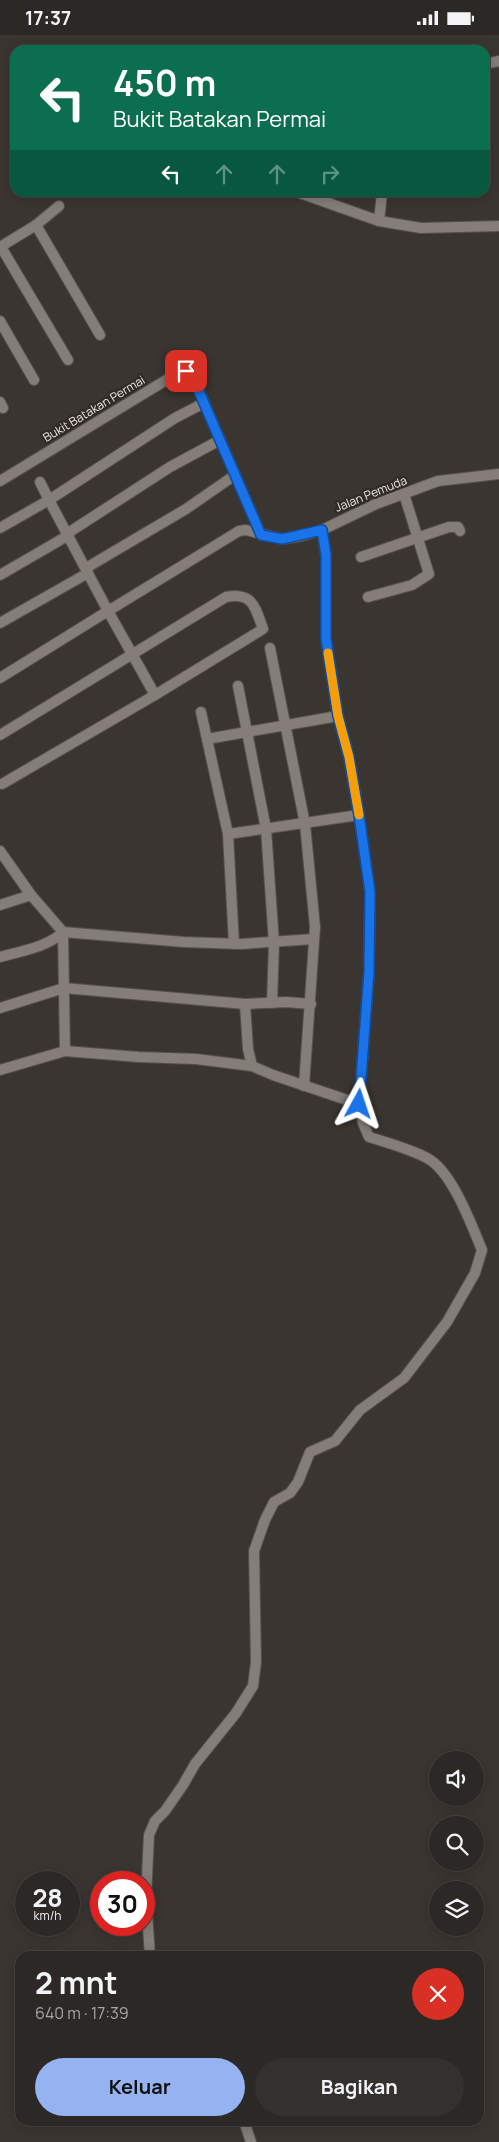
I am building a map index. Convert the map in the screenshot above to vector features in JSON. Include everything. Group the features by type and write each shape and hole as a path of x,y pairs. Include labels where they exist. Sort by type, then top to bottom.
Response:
{"street":[{"path":"311,197 379,221 421,228 499,226"},
{"path":"379,221 382,197"},
{"path":"58,206 36,225 0,247 68,360"},
{"path":"36,225 100,335"},
{"path":"0,321 34,380"},
{"name":"Bukit Batakan Permai","path":"0,481 181,371 191,373 261,535"},
{"path":"0,528 49,500 175,418 204,403"},
{"path":"0,575 68,534 170,467 220,440"},
{"name":"Jalan Pemuda","path":"322,530 376,504 448,479 499,474"},
{"path":"0,623 186,509 235,475"},
{"path":"40,482 155,695"},
{"path":"368,597 412,585 429,574 404,494"},
{"path":"361,557 417,536 449,527 458,527 460,531"},
{"path":"0,678 239,531 282,539 322,530 326,555 326,639 338,716 349,757 370,892 369,972 359,1104 363,1123 369,1137 428,1158 437,1166 457,1193 482,1250 475,1273 446,1322 404,1378 360,1410 335,1441 310,1452 298,1482 290,1493 274,1502 265,1520 254,1551 256,1662 253,1686 236,1713 195,1764 170,1804 155,1821 149,1835 146,1897 150,1951"},
{"path":"0,735 226,597 238,595 250,601 263,629 155,695 2,784"},
{"path":"270,648 305,824 314,939 304,1085"},
{"path":"238,686 266,829 274,943 272,1003"},
{"path":"201,712 228,834 234,944"},
{"path":"207,739 338,716"},
{"path":"228,834 359,815"},
{"path":"0,851 32,895 63,931 65,1051"},
{"path":"0,905 32,895"},
{"path":"63,931 184,942 234,944 314,939"},
{"path":"0,957 56,939 63,931"},
{"path":"0,1008 64,988 245,1004 311,1004"},
{"path":"245,1004 248,1049 252,1066"},
{"path":"0,1070 65,1051 196,1059 252,1066 359,1104"},
{"path":"246,2126 251,2142"}],"slow traffic":[{"path":"328,653 338,716 349,757 359,815"}],"route":[{"path":"186,371 191,373 261,535 282,539 322,530 326,555 326,639 338,716 349,757 370,892 369,972 359,1104"}]}
